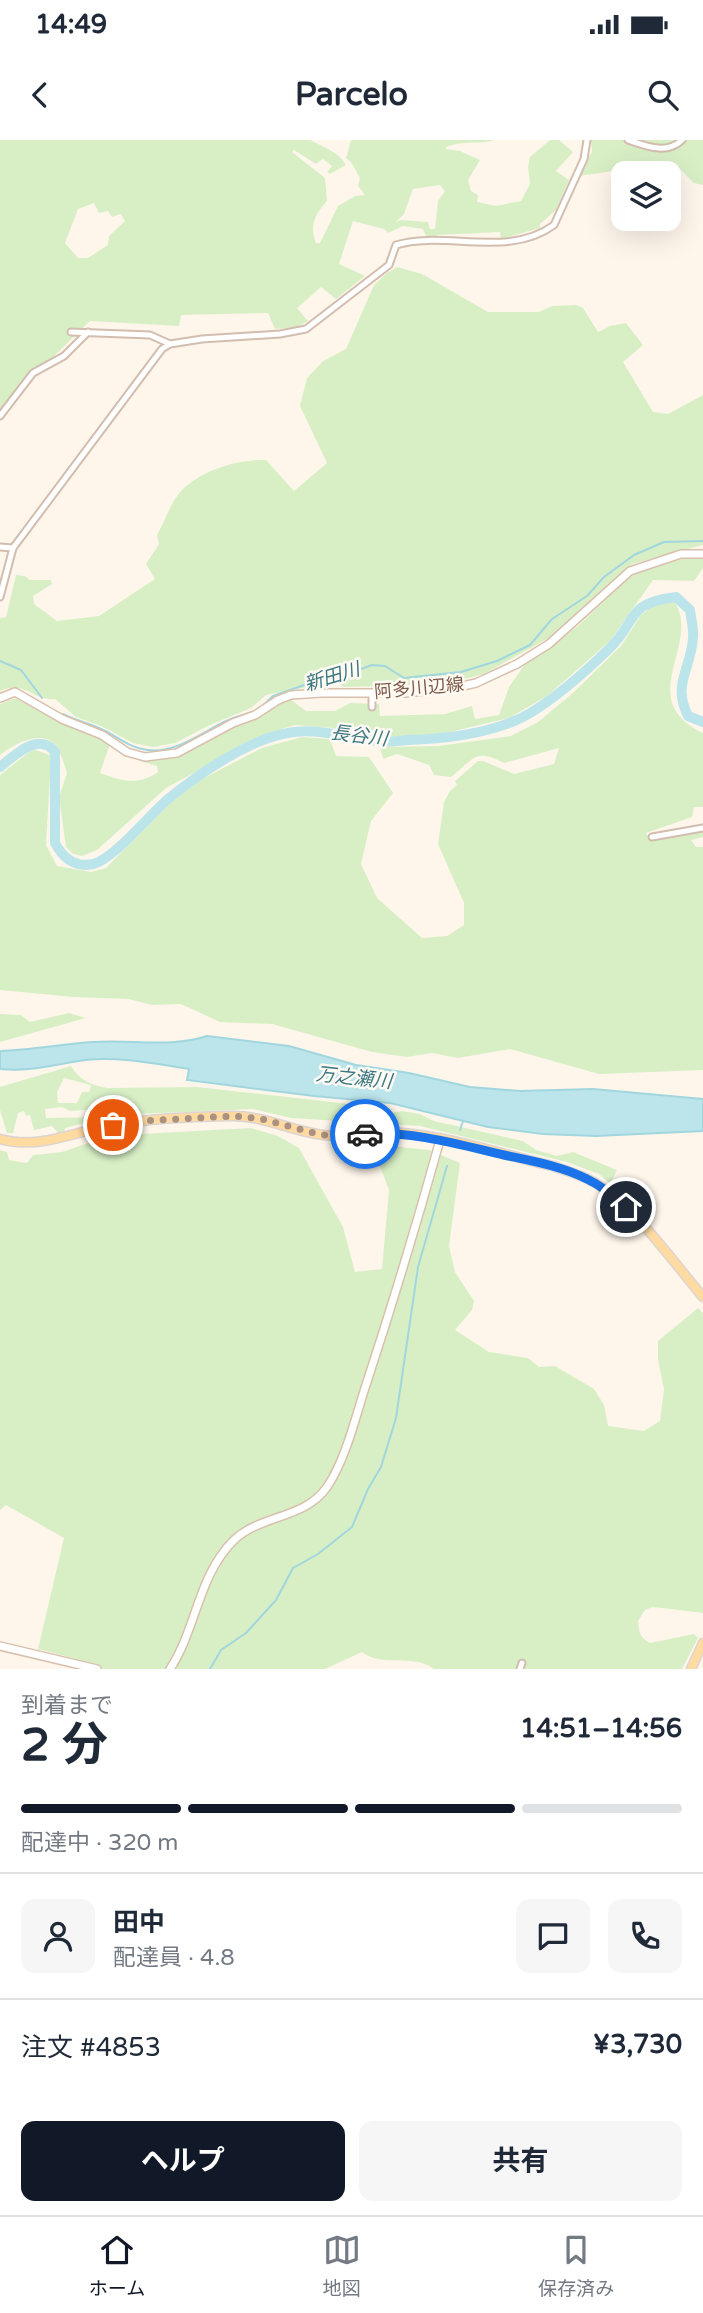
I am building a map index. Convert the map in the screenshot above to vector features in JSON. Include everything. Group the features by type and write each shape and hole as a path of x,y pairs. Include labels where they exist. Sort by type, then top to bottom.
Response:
{"main road":[{"name":"阿多川辺線","path":"0,698 15,692 25,696 62,719 102,735 127,752 145,757 177,752 233,723 256,715 278,700 291,695 405,693 454,688 485,679 517,664 549,643 630,572 681,554 703,554"},
{"path":"0,1139 47,1142 113,1125 233,1116 262,1119 321,1135 388,1132 440,1140 553,1166 601,1187 626,1207 703,1297"},
{"path":"170,1669 181,1650 211,1571 232,1542 261,1523 305,1508 327,1487 334,1475 404,1269 440,1140"},
{"path":"691,1669 703,1643"},
{"path":"0,1646 74,1667 97,1669"}],"street":[{"path":"0,597 13,548 162,349 170,344 202,339 280,334 306,329 389,265 396,245 505,242 548,230 554,225 579,170 587,149 587,140"},
{"path":"628,140 666,149 682,140"},
{"path":"71,332 150,335 170,344"},
{"path":"0,415 33,373 64,356 88,332"},
{"path":"0,547 13,548"},
{"path":"372,693 372,707"},
{"path":"652,837 703,828"}],"green space":[{"path":"0,140 310,140 335,153 346,165 330,174 327,172 332,166 323,159 316,164 294,150 292,152 325,178 327,201 314,220 316,243 320,243 338,206 355,196 365,195 358,186 360,178 346,158 351,140 494,140 458,144 446,149 460,151 480,160 468,180 471,191 478,195 477,202 496,206 521,201 530,184 530,157 550,140 559,140 573,152 556,171 569,180 556,210 540,224 540,228 501,239 500,232 437,235 435,239 427,238 423,229 403,226 388,233 384,229 353,221 339,264 365,276 336,299 321,287 297,308 308,321 297,327 275,329 268,313 181,315 179,326 90,321 0,409","holes":["440,185 445,191 438,201 435,229 430,229 428,222 396,222 404,214 413,189","94,203 99,213 108,211 112,217 121,214 125,221 109,236 108,245 88,258 78,258 65,243 78,209"]},
{"path":"591,140 703,140 703,185 694,183 681,170 681,161 611,161 611,171 578,176 592,152"},
{"path":"397,267 422,274 488,312 539,312 552,306 576,305 583,308 598,332 626,323 643,345 623,362 653,412 668,414 703,395 703,545 632,564 554,635 484,674 440,685 344,687 334,682 266,695 251,708 175,743 153,747 133,743 101,726 76,717 55,699 40,697 23,689 9,688 0,691 0,618 6,617 16,575 30,580 51,580 52,584 33,596 34,604 57,621 99,616 155,579 146,564 159,544 157,535 177,495 199,477 220,467 244,461 266,460 294,491 327,463 300,406 307,378 323,361 346,349 374,285"},
{"path":"689,557 703,558 703,568 694,581 653,580 610,641 547,696 509,718 441,734 383,738 333,728 295,725 266,734 166,788 97,850 82,856 73,854 66,847 59,797 67,773 56,746 43,738 36,738 13,746 0,755 0,704 24,698 64,724 110,744 100,773 130,781 144,779 158,772 157,766 140,761 177,758 237,726 263,716 290,699 306,711 335,711 350,703 379,704 380,716 445,714 472,706 475,719 499,715 509,687 525,664 578,626 638,572"},
{"path":"674,601 681,618 681,635 670,688 673,704 683,719 703,733 703,807 694,807 692,817 646,833 649,839 703,830 703,837 691,840 696,847 703,847 703,1070 599,1074 510,1049 458,1058 432,1053 407,1057 372,1052 272,1024 220,1022 181,1004 152,1005 129,999 0,990 0,775 33,749 50,755 51,760 46,845 57,866 91,872 106,868 170,803 204,778 262,748 302,737 330,739 336,756 369,757 393,793 371,821 361,864 377,898 422,938 447,936 464,925 464,903 438,844 444,802 457,785 455,781 478,761 514,774 554,764 559,748 504,763 487,756 476,757 451,777 434,775 429,765 397,754 383,759 380,747 438,746 511,736 538,722 574,692 621,646 641,615 654,605"},
{"path":"69,1013 86,1018 0,1042 0,1014 21,1015 30,1022"},
{"path":"71,1066 86,1081 107,1088 197,1087 376,1107 383,1114 402,1111 420,1114 434,1121 523,1141 536,1150 557,1156 573,1152 617,1170 610,1184 599,1174 567,1162 420,1126 291,1118 253,1109 114,1115 100,1109 70,1111 62,1107 45,1109 46,1118 107,1117 65,1128 64,1132 58,1133 52,1126 34,1130 30,1115 26,1116 24,1111 18,1113 13,1133 7,1133 0,1110 0,1087","holes":["64,1078 91,1085 89,1092 82,1092 77,1103 58,1103 57,1092"]},
{"path":"251,1128 278,1136 299,1148 343,1227 355,1272 382,1269 389,1190 378,1161 353,1143 384,1140 391,1146 429,1150 460,1163 449,1246 455,1272 474,1301 472,1310 455,1330 489,1352 528,1358 539,1367 555,1366 594,1389 604,1405 608,1426 644,1431 660,1421 664,1389 658,1360 658,1341 698,1308 703,1313 703,1613 653,1607 645,1610 638,1621 641,1634 650,1643 694,1634 698,1638 682,1669 434,1669 416,1662 370,1657 362,1652 325,1669 94,1669 95,1664 38,1649 64,1538 6,1505 0,1510 0,1150 7,1152 9,1160 27,1163 33,1155 62,1152 100,1139 122,1135"}],"water":[{"name":"万之瀬川","path":"207,1036 289,1046 356,1065 409,1073 470,1087 520,1091 593,1089 703,1099 703,1131 596,1136 543,1134 488,1127 390,1103 187,1080 189,1069 124,1060 98,1059 34,1069 0,1069 0,1051 107,1041 180,1042"}],"waterway":[{"name":"新田川","path":"260,708 273,696 372,665 385,666 404,678 461,672 497,661 530,645 552,619 587,596 604,577 634,555 664,542 703,541"},
{"name":"長谷川","path":"0,767 20,751 35,744 49,746 55,752 55,843 70,861 81,865 93,864 111,854 168,799 200,775 234,754 275,736 304,731 385,742 461,736 512,722 537,709 599,659 640,609 648,604 676,597 690,610 693,631 692,649 682,685 684,705 688,716 703,722"},
{"name":"新田川","path":"0,661 21,670 42,698"},
{"name":"新田川","path":"63,714 135,747 158,750 188,741 226,721 252,712"},
{"path":"460,1130 463,1121"},
{"path":"210,1669 221,1650 246,1633 276,1600 293,1568 318,1554 352,1527 368,1489 381,1467 396,1418 418,1267 447,1166"}],"way so far":[{"path":"113,1125 247,1116 321,1135 365,1134"}],"route":[{"path":"365,1134 388,1132 422,1136 553,1166 587,1179 626,1207"}]}
